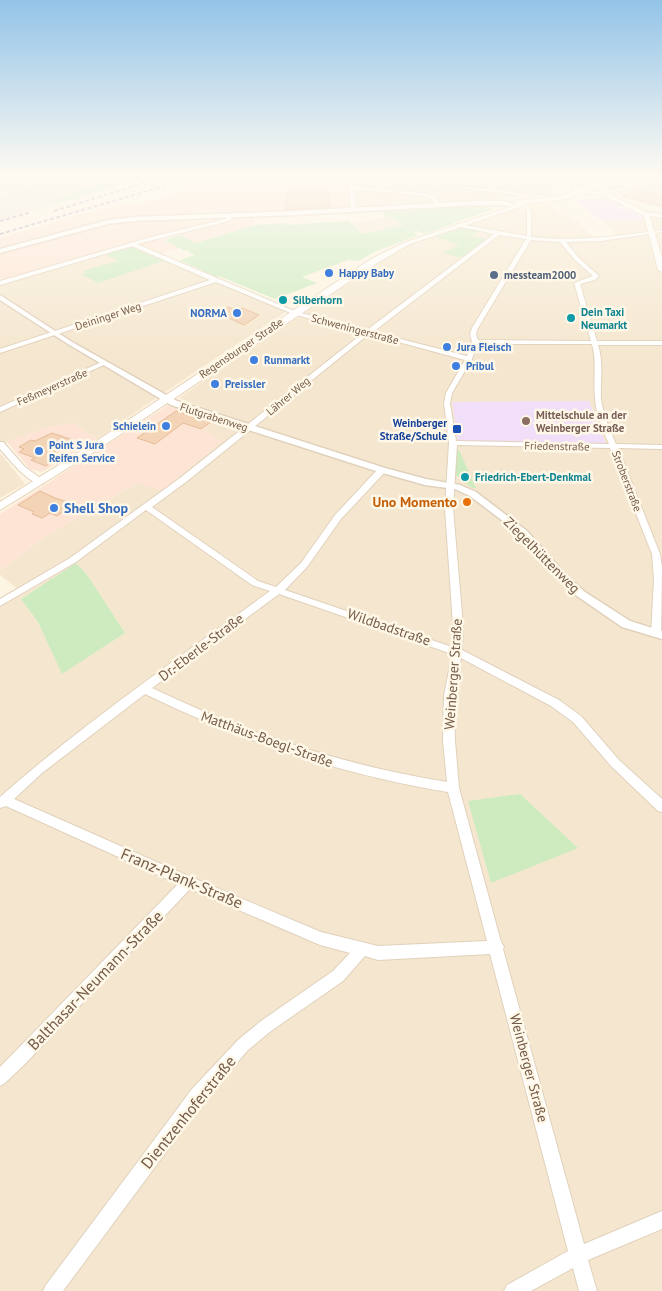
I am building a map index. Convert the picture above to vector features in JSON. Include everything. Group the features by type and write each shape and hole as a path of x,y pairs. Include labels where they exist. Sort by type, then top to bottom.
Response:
{"main road":[{"name":"Regensburger Straße","path":"0,507 387,253 427,236"},
{"path":"654,236 662,270"}],"street":[{"path":"0,251 57,236"},
{"path":"0,283 163,236"},
{"name":"Lährer Weg","path":"0,603 73,560 147,507 250,428 283,399 367,333 494,236"},
{"path":"512,236 562,241 599,240 624,236"},
{"name":"Weinberger Straße","path":"530,239 475,328 473,334 476,342 447,399 453,444 448,508 458,626 457,652 449,696 449,741 453,788 588,1291"},
{"name":"Stroberstraße","path":"562,241 577,259 596,276 577,283 598,355 598,400 603,420 656,554 659,580 659,634"},
{"name":"Schweningerstraße","path":"133,244 295,312 469,359"},
{"name":"Deininger Weg","path":"0,351 216,280"},
{"name":"Flutgrabenweg","path":"0,297 104,363 165,399 186,408 382,470 425,482 450,486"},
{"path":"476,342 662,342"},
{"name":"Feßmeyerstraße","path":"0,410 104,363"},
{"path":"0,444 22,469 40,482"},
{"name":"Friedenstraße","path":"453,444 662,447"},
{"name":"Dr.-Eberle-Straße","path":"2,802 38,770 96,724 278,591 304,565 342,512 382,470"},
{"name":"Ziegelhüttenweg","path":"450,486 473,494 514,524 562,577 581,594 619,620 633,627 659,634"},
{"name":"Wildbadstraße","path":"147,507 255,582 457,652 512,679 567,711 615,762 662,807"},
{"name":"Matthäus-Boegl-Straße","path":"145,690 184,709 286,749 413,783 453,788"},
{"name":"Franz-Plank-Straße","path":"2,802 320,938 362,950"},
{"name":"Balthasar-Neumann-Straße","path":"0,1078 188,882"},
{"path":"362,950 392,953 496,947"},
{"name":"Dientzenhoferstraße","path":"52,1291 198,1095 230,1059 266,1026 338,976 362,950"},
{"path":"513,1291 579,1255 662,1220"}],"shaded area":[{"path":"6,236 166,236 160,238 180,248 161,253 134,242 0,281 0,238"},
{"path":"183,236 218,236 195,243"},
{"path":"434,236 593,236 597,239 615,236 662,236 662,1291 0,1291 0,598 17,588 0,575 0,571 43,538 137,483 221,442 204,430 221,415 179,398 333,293 408,245","holes":["76,563 88,576 125,633 62,673 38,622 21,599"]},
{"path":"129,243 287,311 97,439 73,423 48,427 0,445 0,281"},
{"name":"Mittelschule an der Weinberger Straße","path":"589,401 606,444 458,441 452,402"},
{"path":"167,406 216,420 204,430 222,441 162,491 137,483 43,538 0,571 0,514"},
{"path":"73,423 97,439 42,472 30,469 7,442 48,427"},
{"path":"0,453 25,484 0,498"}],"green space":[{"path":"183,236 196,243 218,236 415,236 374,252 359,261 348,260 302,277 317,283 275,299 219,276 216,277 180,260 195,255 164,240"},
{"path":"471,236 488,239 462,258 443,253 460,245 435,237"},
{"path":"132,247 164,261 98,283 81,274 86,273 83,271 118,261 105,254"},
{"path":"456,449 459,450 476,488 472,488 455,474"},
{"path":"76,563 88,576 125,633 62,674 38,622 21,599"},
{"path":"520,794 578,848 491,883 468,801"}],"building":[{"name":"NORMA","path":"228,307 235,310 242,308 259,315 244,325 216,312"},
{"name":"Schielein","path":"176,411 211,422 201,429 183,423 155,444 137,438"},
{"name":"Point S Jura Reifen Service","path":"52,433 73,440 51,454 58,457 46,466 31,460 35,458 19,452 24,449 19,447 31,440 35,441"},
{"path":"40,491 74,504 57,516 50,513 42,518 18,505"}],"place":[{"name":"Happy Baby","path":"329,273"},
{"name":"messteam2000","path":"494,275"},
{"name":"Silberhorn","path":"283,300"},
{"name":"NORMA","path":"237,313"},
{"name":"Dein Taxi Neumarkt","path":"571,318"},
{"name":"Jura Fleisch","path":"447,347"},
{"name":"Runmarkt","path":"254,360"},
{"name":"Pribul","path":"456,366"},
{"name":"Preissler","path":"215,384"},
{"name":"Mittelschule an der Weinberger Straße","path":"526,421"},
{"name":"Schielein","path":"166,426"},
{"name":"Weinberger Straße/Schule","path":"457,429"},
{"name":"Point S Jura Reifen Service","path":"39,451"},
{"name":"Friedrich-Ebert-Denkmal","path":"465,477"},
{"name":"Uno Momento","path":"467,502"},
{"name":"Shell Shop","path":"54,508"}]}
